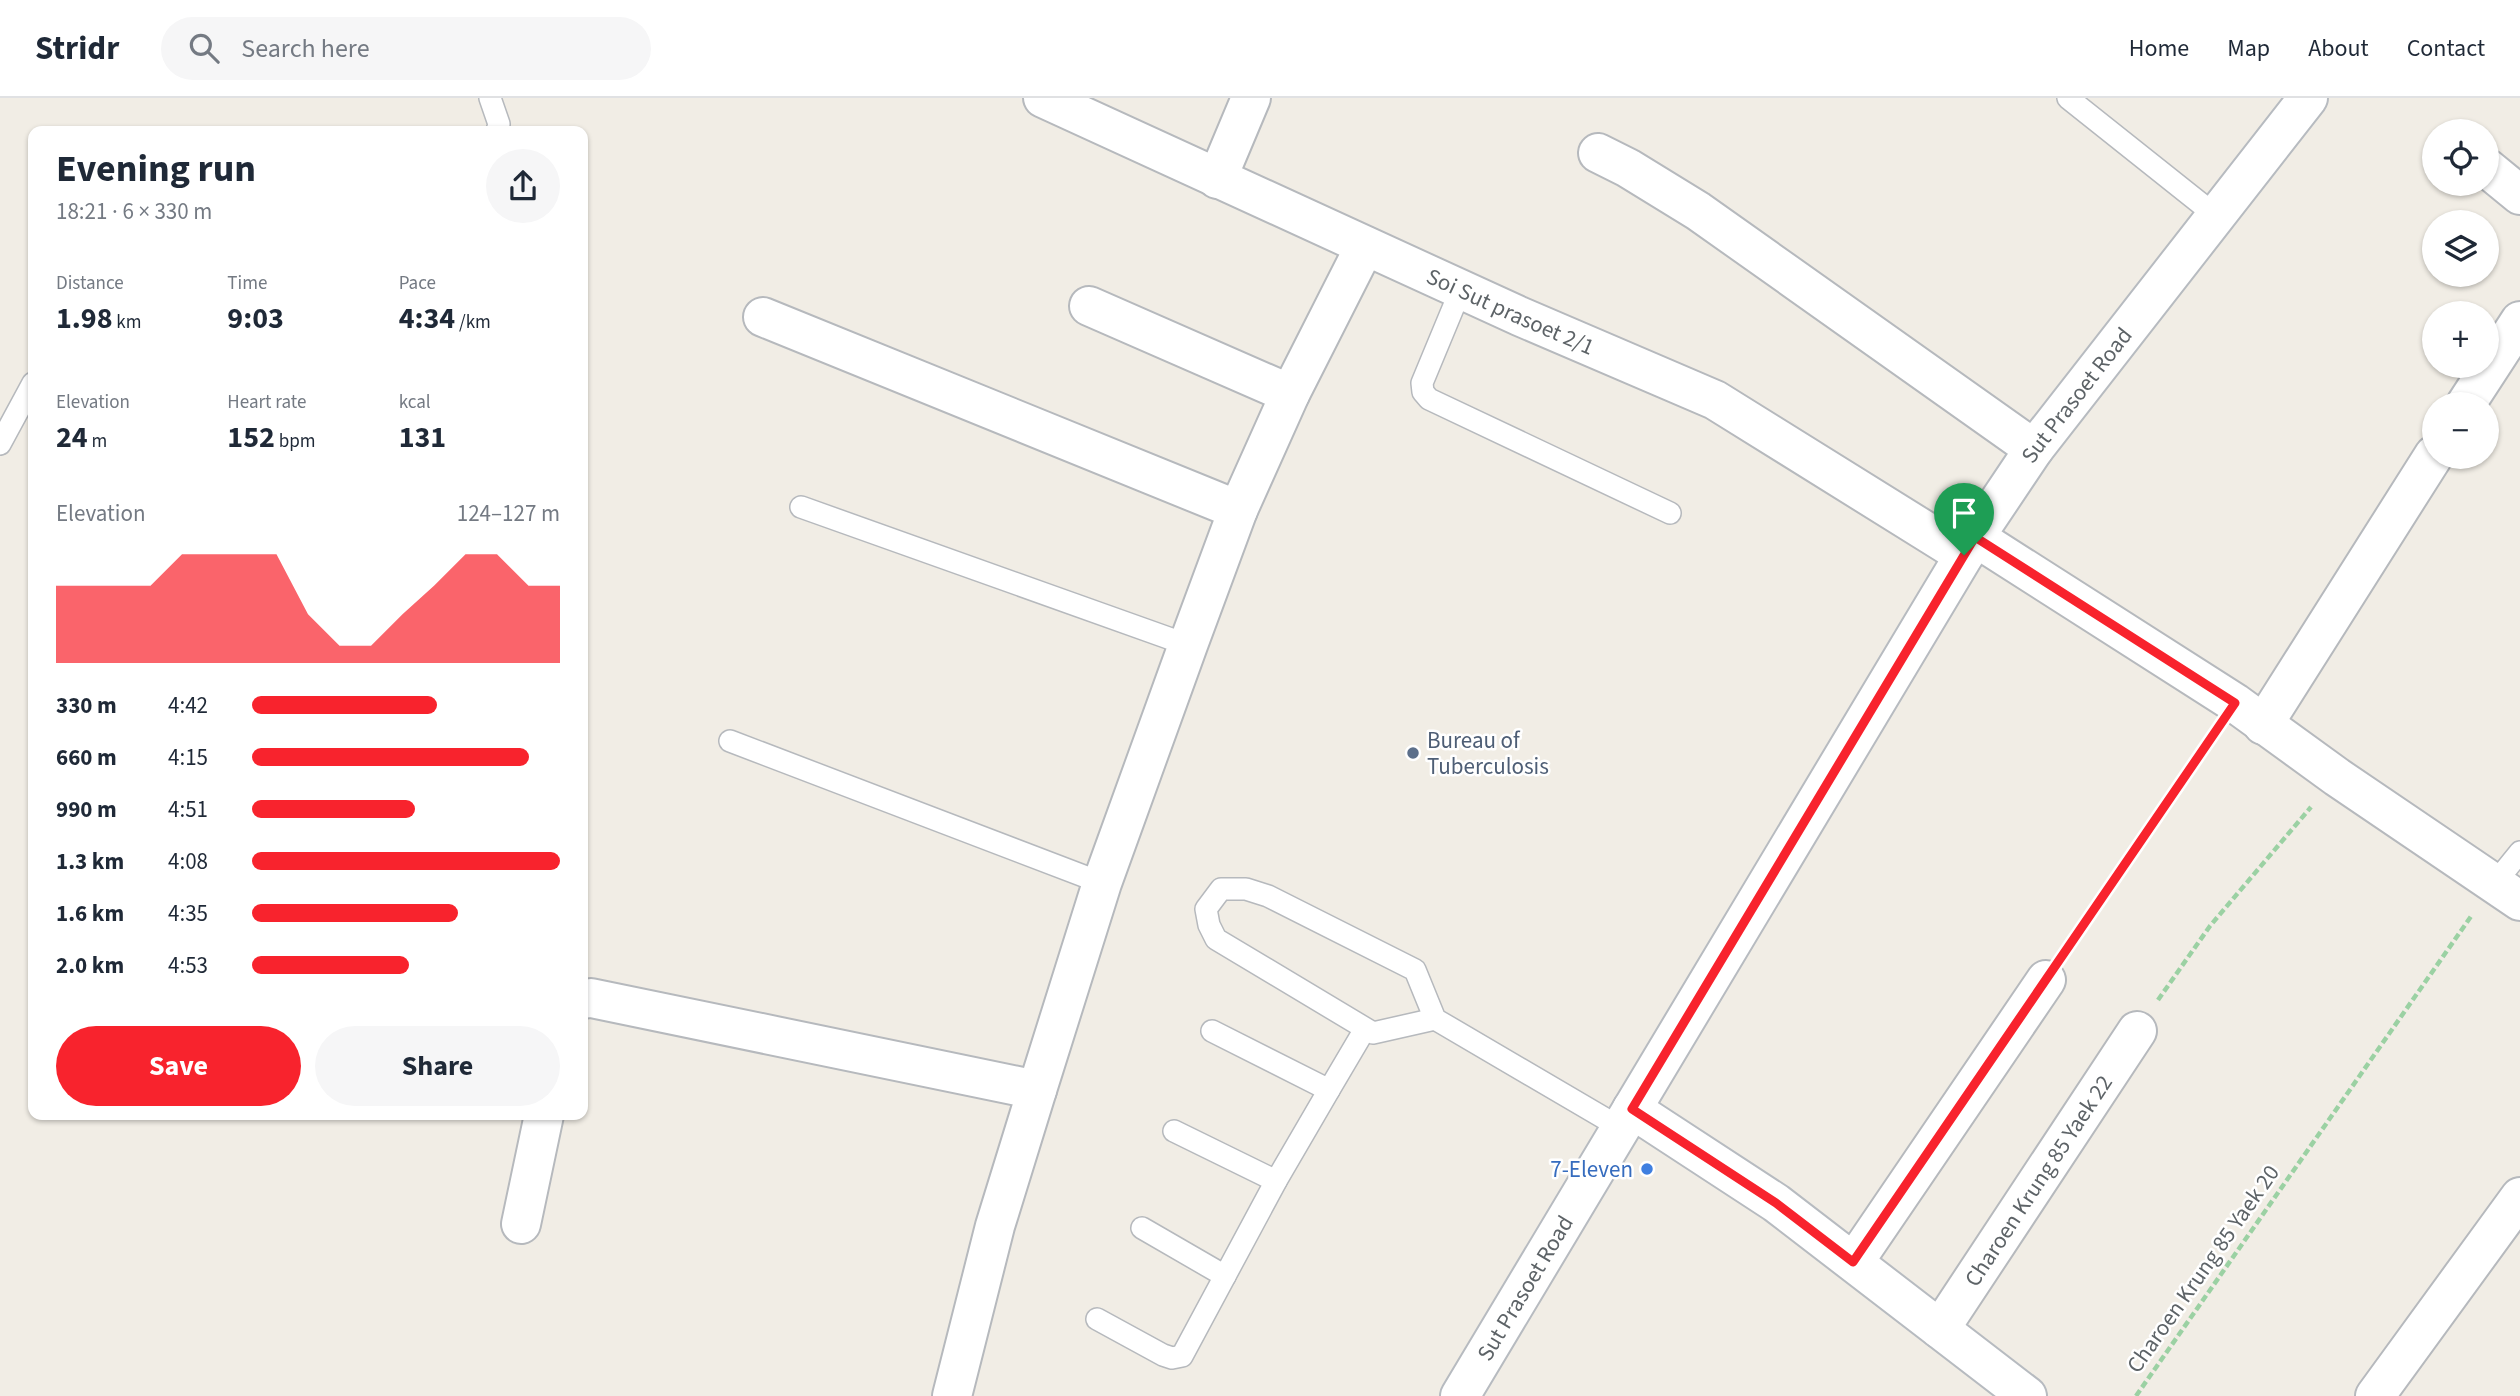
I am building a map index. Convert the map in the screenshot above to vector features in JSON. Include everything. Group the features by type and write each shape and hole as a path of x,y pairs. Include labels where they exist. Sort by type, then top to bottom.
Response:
{"street":[{"name":"Soi Sut prasoet 2/1","path":"1043,98 1365,246 1715,400 1970,546 2249,714 2507,892"},
{"path":"1217,179 1251,98"},
{"name":"Sut Prasoet Road","path":"1460,1396 1970,546 2034,449 2308,98"},
{"path":"1598,153 1698,211 2034,449"},
{"path":"2499,178 2520,195"},
{"path":"952,1396 995,1226 1102,883 1238,510 1290,394 1365,246"},
{"path":"1088,306 1290,394"},
{"path":"763,317 1238,510"},
{"path":"2474,392 2516,333"},
{"path":"2249,714 2424,469"},
{"path":"1853,1262 2046,980"},
{"path":"588,998 1037,1090"},
{"name":"Charoen Krung 85 Yaek 22","path":"1940,1329 2137,1031"},
{"path":"1626,1118 1776,1203 2027,1396"},
{"path":"521,1224 543,1120"},
{"path":"2375,1396 2520,1197"}],"lane":[{"path":"490,98 498,126"},
{"path":"2068,98 2215,215"},
{"path":"1461,289 1422,383 1423,392 1429,399 1670,513"},
{"path":"0,444 28,392"},
{"path":"801,507 1188,645"},
{"path":"730,741 1102,883"},
{"path":"2507,892 2520,852"},
{"path":"1435,1019 1415,970 1268,895 1246,888 1221,889 1206,909 1209,925 1216,939 1373,1033 1435,1019 1626,1118"},
{"path":"1097,1319 1163,1355 1172,1358 1182,1356 1276,1181 1365,1029"},
{"path":"1212,1031 1329,1090"},
{"path":"1174,1131 1276,1181"},
{"path":"1142,1228 1225,1276"}],"path":[{"path":"2046,980 2249,714"},
{"path":"2137,1031 2210,926 2337,776"},
{"name":"Charoen Krung 85 Yaek 20","path":"2136,1396 2298,1163 2507,892"}],"place":[{"name":"Bureau of Tuberculosis","path":"1413,753"},
{"name":"7-Eleven","path":"1647,1169"}],"route":[{"path":"1975,537 2235,703 1853,1262 1776,1203 1632,1109 1964,555 1975,537"}]}
